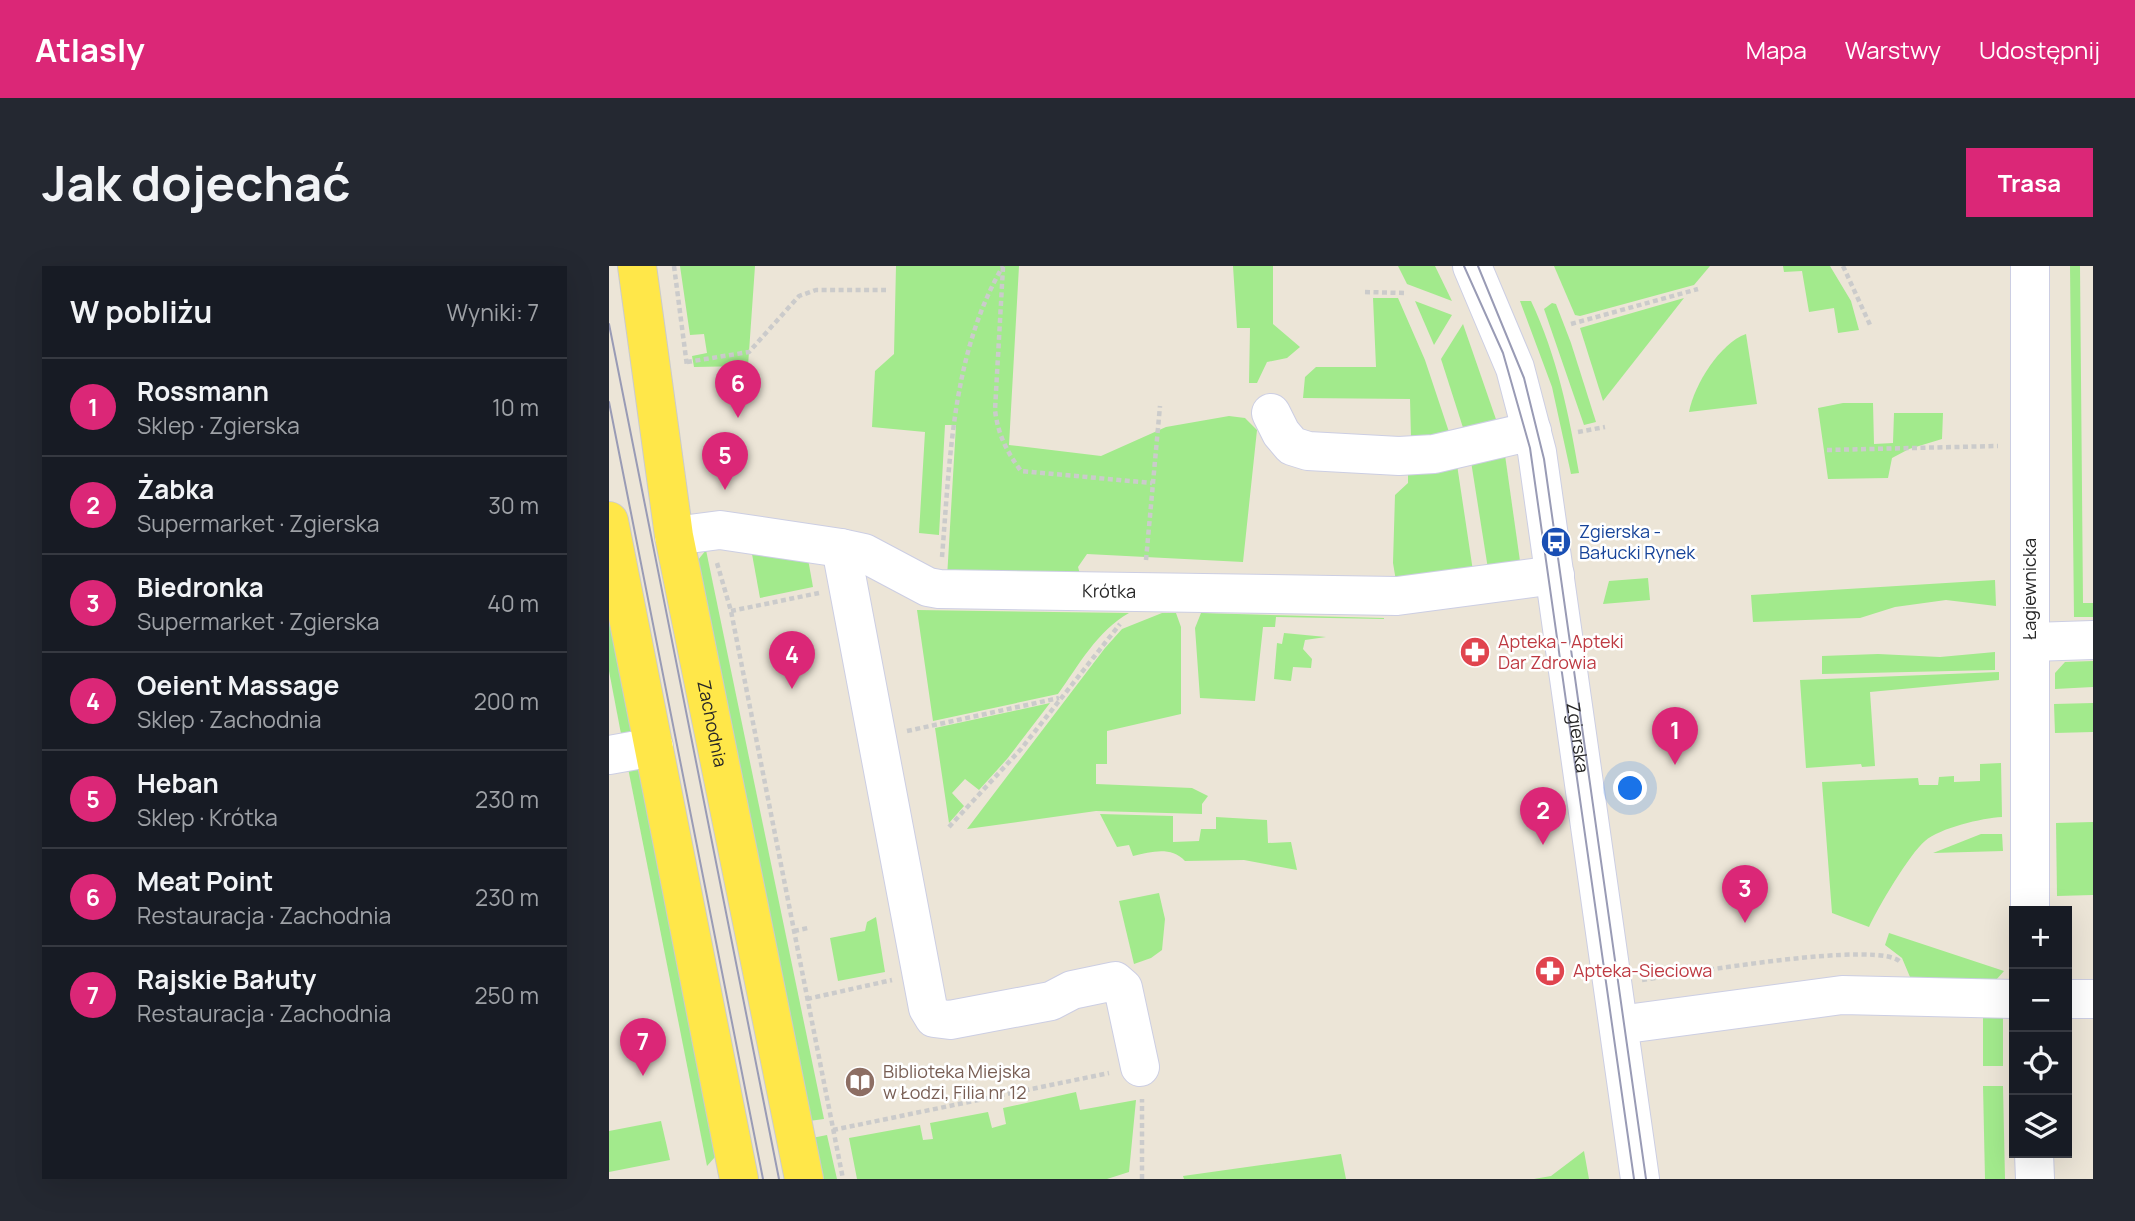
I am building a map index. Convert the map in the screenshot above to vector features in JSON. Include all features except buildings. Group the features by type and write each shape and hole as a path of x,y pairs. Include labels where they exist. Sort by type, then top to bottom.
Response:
{"main road":[{"name":"Zachodnia","path":"637,266 674,536 804,1179"},
{"path":"609,521 735,1178"}],"street":[{"name":"Zgierska","path":"1472,266 1515,368 1532,431 1555,575 1640,1179"},
{"name":"Łagiewnicka","path":"2030,266 2030,906"},
{"path":"1271,413 1280,433 1292,446 1308,451 1399,456 1434,454 1532,431"},
{"name":"Krótka","path":"674,536 720,530 841,548 864,553 928,587 1133,607 1397,596 1555,575"},
{"path":"841,548 928,1008 934,1018 950,1020 1051,1001 1072,990 1120,982 1140,1067"},
{"path":"2030,642 2093,640"},
{"path":"609,755 653,747"},
{"path":"1619,1025 1842,995 2009,999"},
{"path":"2072,999 2093,999"},
{"path":"2034,1158 2035,1179"}],"path":[{"path":"1003,266 995,410 997,427 1007,452 1021,471 1152,483"},
{"path":"939,589 951,441 970,341 987,292 1003,266"},
{"path":"1843,266 1871,327"},
{"path":"1571,324 1697,289"},
{"path":"693,361 749,352 799,296 816,290 886,290"},
{"path":"1365,292 1404,293"},
{"path":"949,827 1021,749 1133,607 1152,483 1160,406"},
{"path":"1578,432 1605,427"},
{"path":"1827,450 2005,447"},
{"path":"721,572 731,611 843,1179"},
{"path":"731,611 825,592 851,604"},
{"path":"876,737 1060,698"},
{"path":"794,931 808,928"},
{"path":"807,999 920,974"},
{"path":"833,1130 1140,1067 1142,1179"}],"green space":[{"path":"680,266 755,266 748,366 694,367 692,356 707,353 704,334 690,335"},
{"path":"896,266 1019,266 1009,445 1101,456 1166,427 1229,416 1245,418 1257,430 1243,562 1087,554 1078,567 1082,581 947,578 956,425 945,425 939,535 919,533 925,432 872,427 875,371 894,354"},
{"path":"1233,266 1273,266 1273,324 1300,347 1287,358 1267,362 1257,383 1249,383 1250,328 1237,328"},
{"path":"1398,266 1435,266 1452,301 1407,284"},
{"path":"1554,266 1710,266 1694,285 1580,316 1575,315"},
{"path":"1783,266 1830,266 1851,301 1859,330 1838,333 1834,308 1809,312 1802,271 1784,272"},
{"path":"2070,266 2080,266 2083,603 2093,603 2093,617 2074,617"},
{"path":"1373,298 1398,298 1425,360 1452,441 1411,438 1410,399 1303,398 1305,377 1316,367 1376,367"},
{"path":"1684,298 1603,401 1580,328"},
{"path":"1415,301 1452,315 1434,345"},
{"path":"1520,301 1531,301 1548,343 1566,407 1579,473 1571,474 1552,387"},
{"path":"1552,303 1556,304 1571,343 1596,422 1584,425 1544,309"},
{"path":"1463,324 1499,428 1466,437 1441,359"},
{"path":"1746,334 1757,404 1689,412 1696,390 1710,366 1727,346"},
{"path":"1843,403 1873,403 1874,444 1893,443 1894,413 1943,413 1942,439 1909,449 1892,458 1888,478 1828,479 1818,408"},
{"path":"1504,448 1520,561 1488,569 1470,455"},
{"path":"1456,458 1473,571 1396,581 1393,563 1395,495 1408,483 1408,466"},
{"path":"706,550 824,1119 809,1121 698,560"},
{"path":"752,554 808,559 813,587 760,598"},
{"path":"1648,578 1650,600 1603,604 1609,581"},
{"path":"1995,580 1996,606 1946,600 1895,607 1860,618 1753,622 1751,595"},
{"path":"917,610 1129,613 1098,639 1058,694 933,721"},
{"path":"609,611 631,731 622,739 609,671"},
{"path":"1162,613 1176,613 1181,627 1181,714 1107,731 1107,764 1096,764 1096,784 1192,788 1208,796 1202,804 1202,814 1096,811 967,829 1122,629"},
{"path":"1201,613 1384,619 1276,617 1275,627 1263,627 1255,701 1200,698 1195,628"},
{"path":"1284,633 1326,637 1305,640 1303,649 1312,659 1311,668 1293,667 1291,681 1274,679 1277,643 1282,644"},
{"path":"1995,652 1995,670 1822,674 1822,656 1878,654 1940,657"},
{"path":"2093,661 2093,687 2055,689 2055,673 2065,662"},
{"path":"1999,672 1999,680 1870,692 1875,766 1862,767 1861,764 1806,768 1800,680"},
{"path":"1050,703 979,790 965,779 952,793 964,806 949,823 935,728"},
{"path":"2093,703 2093,732 2055,733 2054,704"},
{"path":"627,763 637,766 640,771 715,1157 707,1166"},
{"path":"2001,763 2002,817 1962,824 1925,841 1886,895 1869,927 1832,913 1822,782 1918,778 1919,785 1938,785 1939,777 1954,776 1954,782 1980,781 1980,764"},
{"path":"1100,814 1173,816 1173,842 1199,841 1201,829 1216,829 1216,817 1267,820 1268,843 1291,842 1297,870 1244,860 1185,861 1167,852 1133,856 1129,845 1117,847"},
{"path":"2093,822 2093,895 2057,896 2056,823"},
{"path":"1981,834 2002,834 2003,851 1933,853"},
{"path":"1159,893 1165,919 1162,950 1151,958 1134,964 1119,901"},
{"path":"876,917 885,972 838,981 830,938 865,931 867,922"},
{"path":"1889,933 2004,971 1996,980 1910,977 1902,958 1885,945"},
{"path":"1983,1015 2003,1015 2003,1066 1983,1066"},
{"path":"1983,1086 2003,1086 2005,1179 1985,1179"},
{"path":"1076,1092 1080,1110 1136,1100 1129,1172 1107,1179 857,1179 849,1138 920,1125 923,1140 933,1139 930,1123 988,1112 992,1128 1006,1124 1003,1108"},
{"path":"661,1121 670,1160 609,1172 609,1131"},
{"path":"827,1135 837,1179 819,1179 812,1138"},
{"path":"1584,1151 1589,1179 1534,1179 1551,1176"},
{"path":"1341,1154 1346,1179 1184,1179 1183,1176"}],"tram line":[{"path":"1464,266 1503,353 1530,448 1634,1179"},
{"path":"1478,266 1524,378 1544,459 1646,1179"},
{"path":"609,324 779,1179"},
{"path":"609,402 763,1179"}],"place":[{"name":"Meat Point","path":"738,418"},
{"name":"Heban","path":"725,490"},
{"name":"Zgierska - Bałucki Rynek","path":"1556,542"},
{"name":"Apteka - Apteki Dar Zdrowia","path":"1475,652"},
{"name":"Oeient Massage","path":"792,689"},
{"name":"Rossmann","path":"1675,765"},
{"name":"Żabka","path":"1543,845"},
{"name":"Biedronka","path":"1745,923"},
{"name":"Apteka-Sieciowa","path":"1550,971"},
{"name":"Rajskie Bałuty","path":"643,1076"},
{"name":"Biblioteka Miejska w Łodzi, Filia nr 12","path":"860,1082"}]}
